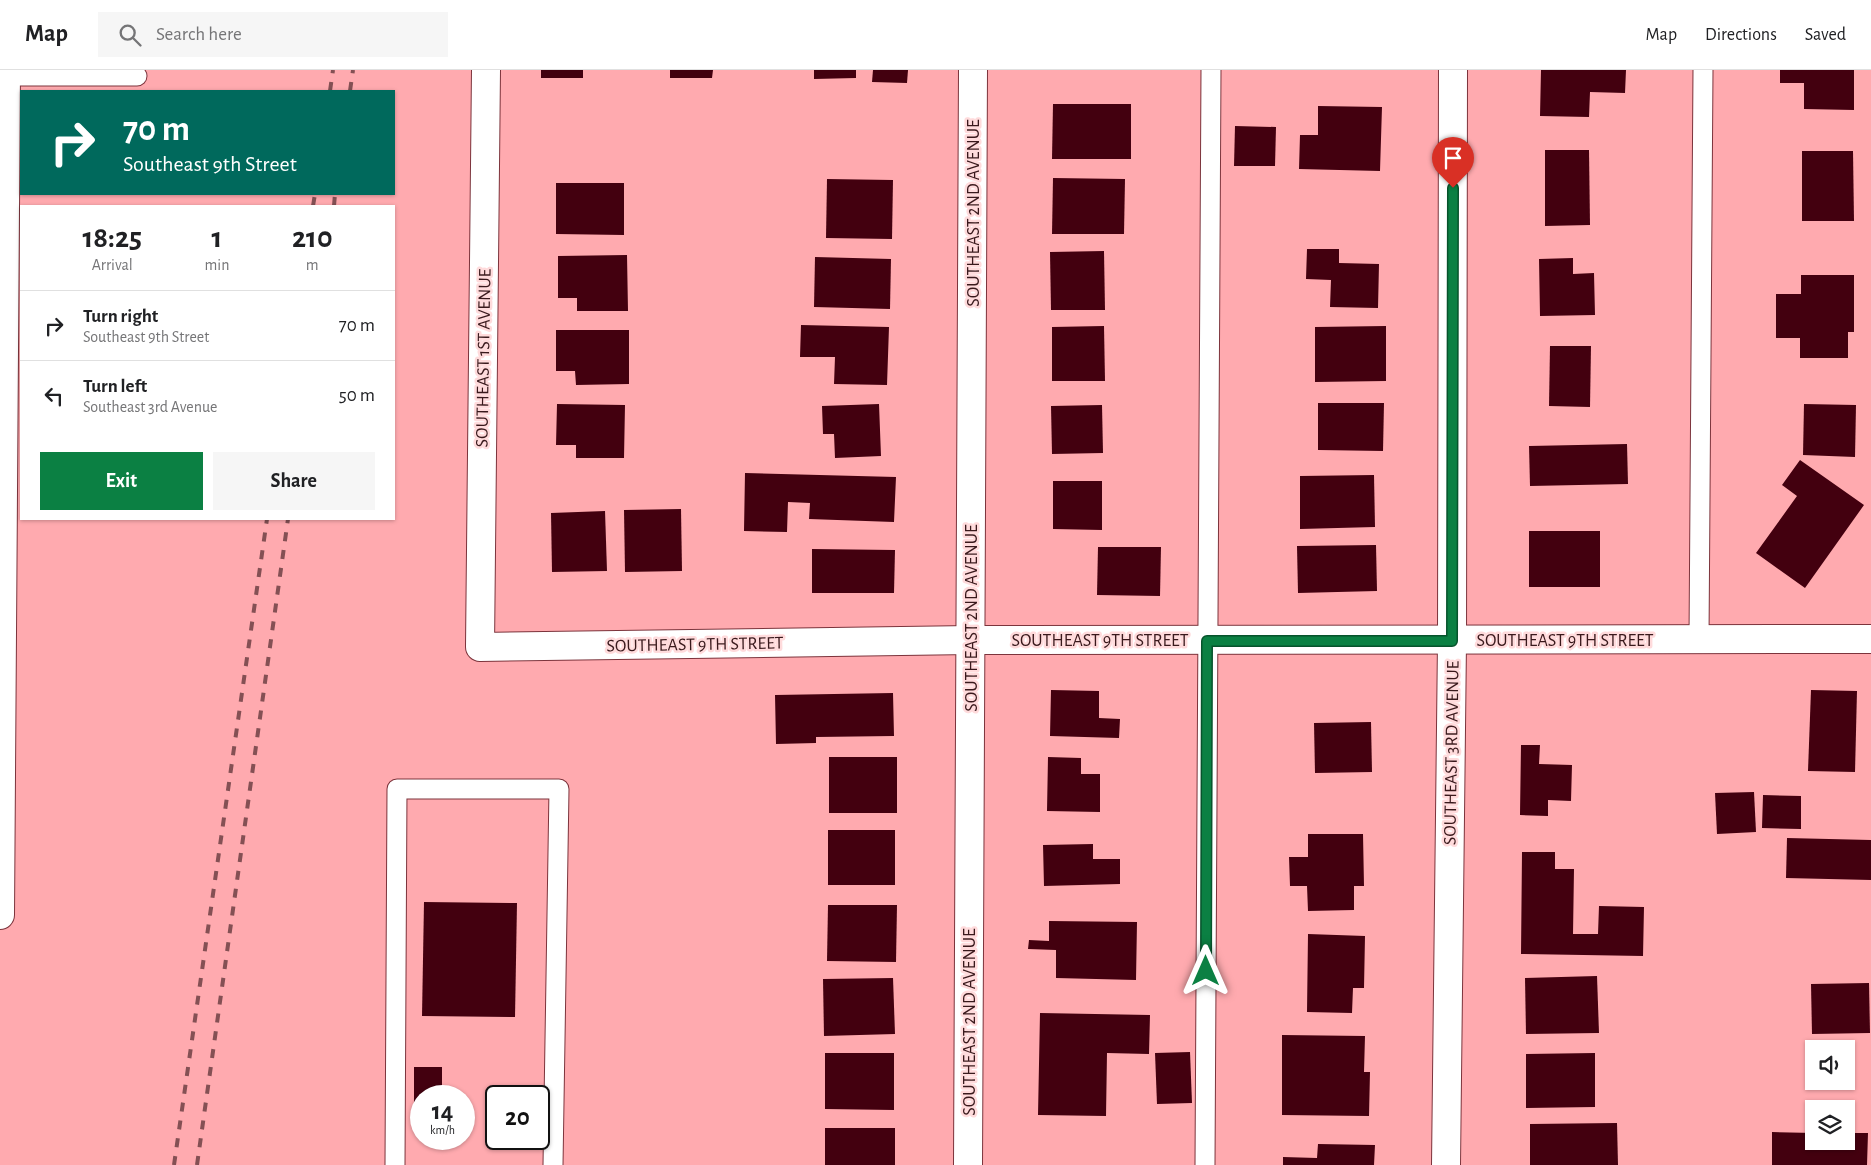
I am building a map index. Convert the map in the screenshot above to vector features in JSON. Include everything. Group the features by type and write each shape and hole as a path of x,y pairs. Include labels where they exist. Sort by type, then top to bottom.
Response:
{"street":[{"name":"SOUTHEAST 1ST AVENUE","path":"480,647 486,70"},
{"name":"SOUTHEAST 2ND AVENUE","path":"968,1165 973,70"},
{"name":"SOUTHEAST 3RD AVENUE","path":"1446,1165 1452,641 1453,70"},
{"path":"0,915 1,651 13,250 2,206 6,73"},
{"name":"SOUTHEAST 9TH STREET","path":"480,647 971,640 1452,641 1871,639"}],"lane":[{"path":"1205,1165 1211,70"},
{"path":"1699,640 1703,70"},
{"path":"6,73 137,76"},
{"path":"395,1165 397,789 559,789 553,1165"}],"building":[{"path":"541,70 583,70 583,78 541,78"},
{"path":"670,70 713,70 712,78 670,78"},
{"path":"814,70 856,70 856,78 814,79"},
{"path":"873,70 908,70 907,83 872,82"},
{"path":"1541,70 1626,70 1625,93 1590,92 1589,117 1540,116"},
{"path":"1780,70 1854,70 1854,110 1804,109 1804,83 1780,83"},
{"path":"1053,104 1131,104 1131,159 1052,159"},
{"path":"1318,106 1382,107 1380,171 1299,169 1300,135 1318,135"},
{"path":"1235,126 1276,127 1275,166 1234,166"},
{"path":"1545,150 1589,150 1590,225 1545,226"},
{"path":"1802,151 1853,151 1854,221 1802,221"},
{"path":"1053,178 1125,179 1124,234 1052,234"},
{"path":"827,179 893,180 892,239 826,238"},
{"path":"556,183 624,183 624,235 556,234"},
{"path":"1307,249 1339,249 1339,263 1379,264 1378,308 1330,307 1331,280 1306,279"},
{"path":"1104,251 1105,310 1051,310 1050,252"},
{"path":"627,255 628,311 577,311 577,298 558,298 558,256"},
{"path":"815,257 891,259 890,309 814,307"},
{"path":"1573,258 1573,274 1594,273 1595,315 1540,316 1539,259"},
{"path":"1801,275 1854,275 1854,332 1848,332 1848,358 1800,358 1800,338 1776,338 1776,294 1801,294"},
{"path":"801,325 889,327 887,385 834,384 835,357 800,357"},
{"path":"1104,326 1105,381 1052,381 1052,327"},
{"path":"1386,326 1386,381 1315,382 1315,327"},
{"path":"556,330 629,330 629,384 576,385 575,371 556,371"},
{"path":"1550,346 1591,346 1590,407 1549,406"},
{"path":"1318,403 1384,403 1383,451 1318,450"},
{"path":"557,404 625,405 624,458 576,458 576,445 556,445"},
{"path":"879,404 881,456 835,458 834,434 823,434 822,406"},
{"path":"1804,404 1856,405 1855,457 1803,455"},
{"path":"1102,405 1103,453 1052,454 1051,406"},
{"path":"1627,444 1628,484 1530,486 1529,446"},
{"path":"1800,460 1864,505 1805,588 1756,553 1797,496 1782,485"},
{"path":"745,473 896,477 894,522 809,519 810,503 788,502 787,532 744,531"},
{"path":"1374,475 1375,527 1300,529 1300,476"},
{"path":"1053,481 1102,481 1102,530 1053,529"},
{"path":"681,509 682,571 625,572 624,510"},
{"path":"605,511 607,571 552,572 551,513"},
{"path":"1529,531 1600,531 1600,587 1529,587"},
{"path":"1376,545 1377,591 1298,593 1297,546"},
{"path":"1098,547 1161,547 1160,596 1097,595"},
{"path":"812,549 895,550 894,593 812,593"},
{"path":"1051,690 1099,691 1099,718 1120,719 1119,738 1050,736"},
{"path":"1811,690 1857,691 1855,772 1808,771"},
{"path":"893,693 894,736 816,737 816,743 776,744 775,695"},
{"path":"1371,722 1372,772 1315,773 1314,723"},
{"path":"1521,745 1540,745 1539,764 1572,765 1571,801 1548,800 1548,816 1520,815"},
{"path":"829,757 897,757 897,813 829,813"},
{"path":"1048,757 1081,758 1081,774 1100,774 1100,812 1047,811"},
{"path":"1754,792 1756,832 1717,834 1715,793"},
{"path":"1763,795 1801,796 1801,829 1762,828"},
{"path":"828,830 895,830 895,885 828,885"},
{"path":"1308,834 1363,834 1364,886 1354,886 1354,910 1308,911 1307,886 1290,886 1289,857 1308,857"},
{"path":"1787,838 1871,840 1871,880 1786,878"},
{"path":"1093,844 1093,859 1120,859 1120,884 1044,886 1043,845"},
{"path":"1522,852 1555,852 1555,869 1574,869 1573,934 1598,934 1599,906 1644,907 1643,956 1521,954"},
{"path":"424,902 517,903 515,1017 422,1016"},
{"path":"828,905 897,905 896,962 827,961"},
{"path":"1049,921 1137,922 1136,980 1056,978 1056,950 1028,949 1029,940 1049,941"},
{"path":"1308,934 1365,936 1364,988 1353,988 1352,1013 1307,1012"},
{"path":"1597,976 1599,1033 1526,1034 1525,978"},
{"path":"893,978 895,1034 824,1036 823,979"},
{"path":"1869,983 1870,1033 1812,1034 1811,984"},
{"path":"1040,1013 1150,1015 1149,1054 1107,1053 1106,1116 1038,1115"},
{"path":"1282,1035 1365,1036 1364,1072 1370,1072 1369,1116 1282,1115"},
{"path":"1190,1052 1192,1103 1157,1104 1155,1053"},
{"path":"825,1053 894,1053 894,1110 825,1109"},
{"path":"1595,1053 1595,1107 1526,1108 1526,1054"},
{"path":"414,1067 442,1067 442,1085 414,1085"},
{"path":"1617,1123 1618,1165 1530,1165 1530,1124"},
{"path":"825,1128 895,1128 895,1165 825,1165"},
{"path":"1772,1132 1805,1133 1805,1150 1855,1150 1855,1133 1868,1133 1867,1165 1772,1165"},
{"path":"1318,1144 1375,1145 1374,1165 1283,1165 1283,1157 1317,1158"}],"railway":[{"path":"330,90 333,70"},
{"path":"350,90 353,70"},
{"path":"313,205 315,195"},
{"path":"334,205 335,195"},
{"path":"174,1165 267,520"},
{"path":"197,1165 288,520"}],"route":[{"path":"1206,971 1207,641 1452,641 1453,188"}]}
